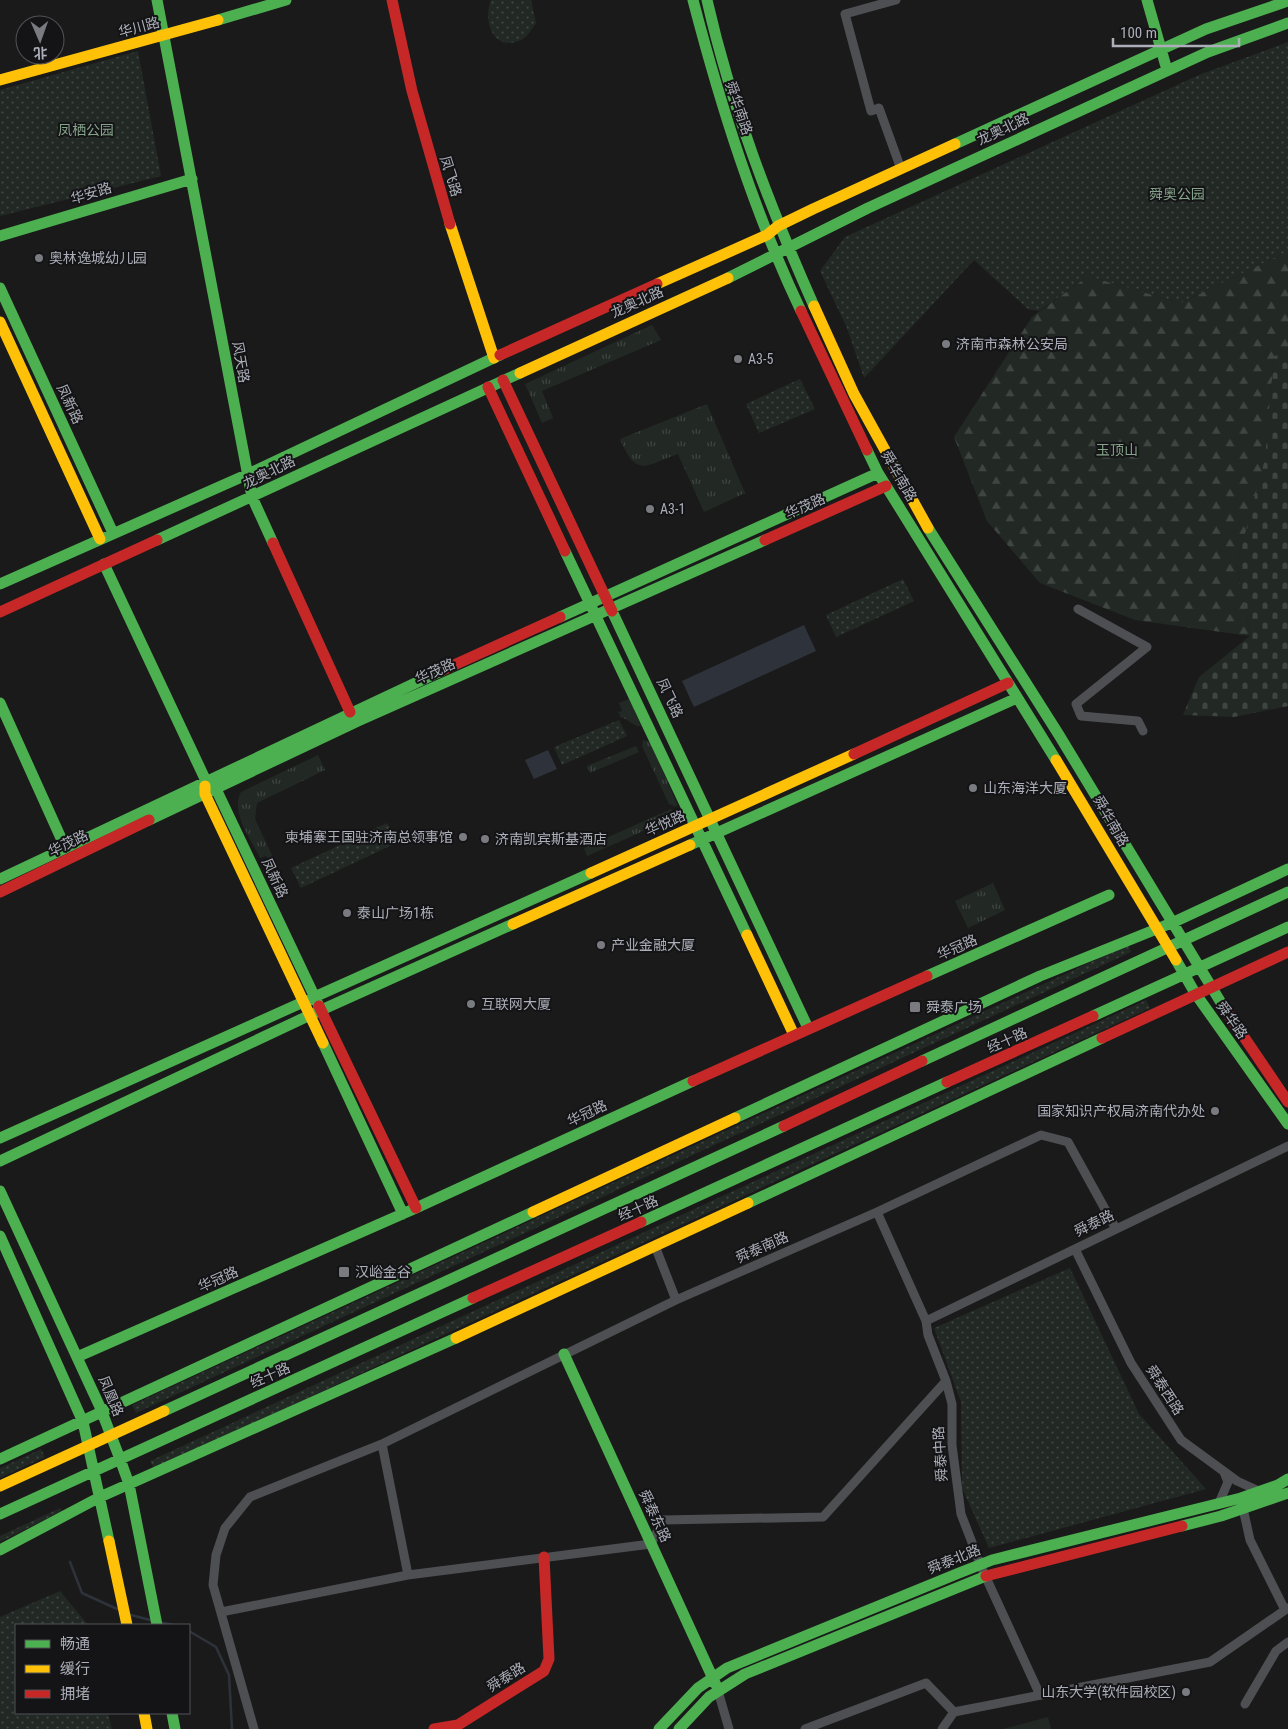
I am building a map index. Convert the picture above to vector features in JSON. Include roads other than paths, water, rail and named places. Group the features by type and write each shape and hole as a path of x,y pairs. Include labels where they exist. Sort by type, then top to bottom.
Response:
{"main road":[{"name":"风天路","path":"157,0 246,475 252,498 350,712"},
{"name":"华川路","path":"0,80 163,36 286,0"},
{"name":"凤飞路","path":"392,0 404,60 434,173 494,358"},
{"name":"舜华南路","path":"693,0 716,89 775,256 878,473 1079,797 1157,930"},
{"name":"舜华南路","path":"707,0 721,61 778,226 854,394 917,511 1059,735 1174,922"},
{"path":"1147,0 1167,70"},
{"name":"龙奥北路","path":"0,584 100,538 246,475 494,358 767,235 778,226 1160,50 1228,20 1288,1"},
{"name":"龙奥北路","path":"0,612 252,498 503,380 775,256 868,208 1167,70 1233,42 1288,23"},
{"name":"华安路","path":"0,236 192,179"},
{"name":"凤新路","path":"0,288 113,533"},
{"path":"0,322 100,538"},
{"name":"凤飞路","path":"503,380 613,610 808,1028"},
{"path":"488,387 794,1035"},
{"name":"华茂路","path":"0,879 350,712 878,473"},
{"name":"华茂路","path":"0,892 356,722 613,610 744,548 886,486"},
{"name":"凤新路","path":"104,564 206,781 216,789 416,1208"},
{"name":"华悦路","path":"0,1138 710,820 1008,683"},
{"path":"0,1161 308,1016 1017,698"},
{"path":"0,703 65,847"},
{"path":"206,781 205,794 403,1214"},
{"path":"0,1459 83,1422 450,1248 956,1017 1034,979 1157,930 1288,869"},
{"name":"经十路","path":"88,1446 1169,949 1288,892"},
{"name":"华冠路","path":"77,1357 403,1214 808,1028 1109,895"},
{"name":"舜华路","path":"1174,922 1210,987 1288,1102"},
{"name":"经十路","path":"0,1514 1288,927"},
{"name":"舜华路","path":"1157,930 1195,994 1288,1124"},
{"path":"0,1550 100,1497 495,1321 1288,952"},
{"name":"凤凰路","path":"0,1191 102,1412 120,1459 129,1484 157,1624"},
{"path":"0,1236 83,1422 127,1624"},
{"name":"舜泰东路","path":"564,1354 718,1691"},
{"path":"0,1486 88,1446"},
{"name":"舜泰北路","path":"659,1729 698,1688 727,1668 983,1571 1219,1503 1242,1503 1259,1492 1288,1479"},
{"path":"678,1729 709,1697 745,1674 983,1571 1242,1503 1285,1495"},
{"name":"舜泰路","path":"434,1729 458,1725 544,1671 550,1659 544,1558"},
{"path":"144,1714 148,1729"},
{"path":"172,1714 175,1729"}],"street":[{"path":"896,0 844,14 871,111 879,108 901,169"},
{"path":"1078,609 1147,647 1076,704 1081,716 1138,721 1143,731"},
{"name":"舜泰南路","path":"254,1729 213,1585 216,1555 225,1528 250,1497 382,1444 676,1300 877,1212 1041,1135 1068,1142 1116,1229"},
{"name":"舜泰路","path":"926,1321 1288,1146"},
{"path":"877,1212 926,1321"},
{"path":"655,1246 676,1300"},
{"name":"舜泰西路","path":"1075,1249 1130,1363 1181,1440 1223,1472 1259,1492 1285,1495"},
{"name":"舜泰中路","path":"926,1321 928,1335 946,1381 952,1404 952,1445 961,1514 983,1571 1040,1695"},
{"path":"221,1612 408,1574 651,1544 663,1520 824,1517 946,1381"},
{"path":"382,1444 408,1574"},
{"path":"1219,1503 1228,1482 1223,1472"},
{"path":"942,1729 954,1712 1210,1662 1286,1609 1250,1540 1242,1503"},
{"path":"1245,1704 1276,1651 1288,1642"},
{"path":"805,1729 926,1683 954,1712"},
{"path":"718,1691 729,1729"}],"waterway":[{"path":"70,1562 82,1593 117,1609"},
{"path":"131,1615 150,1620"},
{"path":"163,1623 168,1624"},
{"path":"190,1632 216,1647 229,1675 232,1729"}],"place":[{"name":"奥林逸城幼儿园","path":"39,258"},
{"name":"济南市森林公安局","path":"946,344"},
{"name":"A3-5","path":"738,359"},
{"name":"A3-1","path":"650,509"},
{"name":"山东海洋大厦","path":"973,788"},
{"name":"柬埔寨王国驻济南总领事馆","path":"463,837"},
{"name":"济南凯宾斯基酒店","path":"485,839"},
{"name":"泰山广场1栋","path":"347,913"},
{"name":"产业金融大厦","path":"601,945"},
{"name":"互联网大厦","path":"471,1004"},
{"name":"舜泰广场","path":"915,1007"},
{"name":"国家知识产权局济南代办处","path":"1215,1111"},
{"name":"汉峪金谷","path":"344,1272"},
{"name":"山东大学(软件园校区)","path":"1186,1692"}],"park label":[{"name":"凤栖公园","path":"86,130"},
{"name":"舜奥公园","path":"1177,194"},
{"name":"玉顶山","path":"1117,450"}]}
